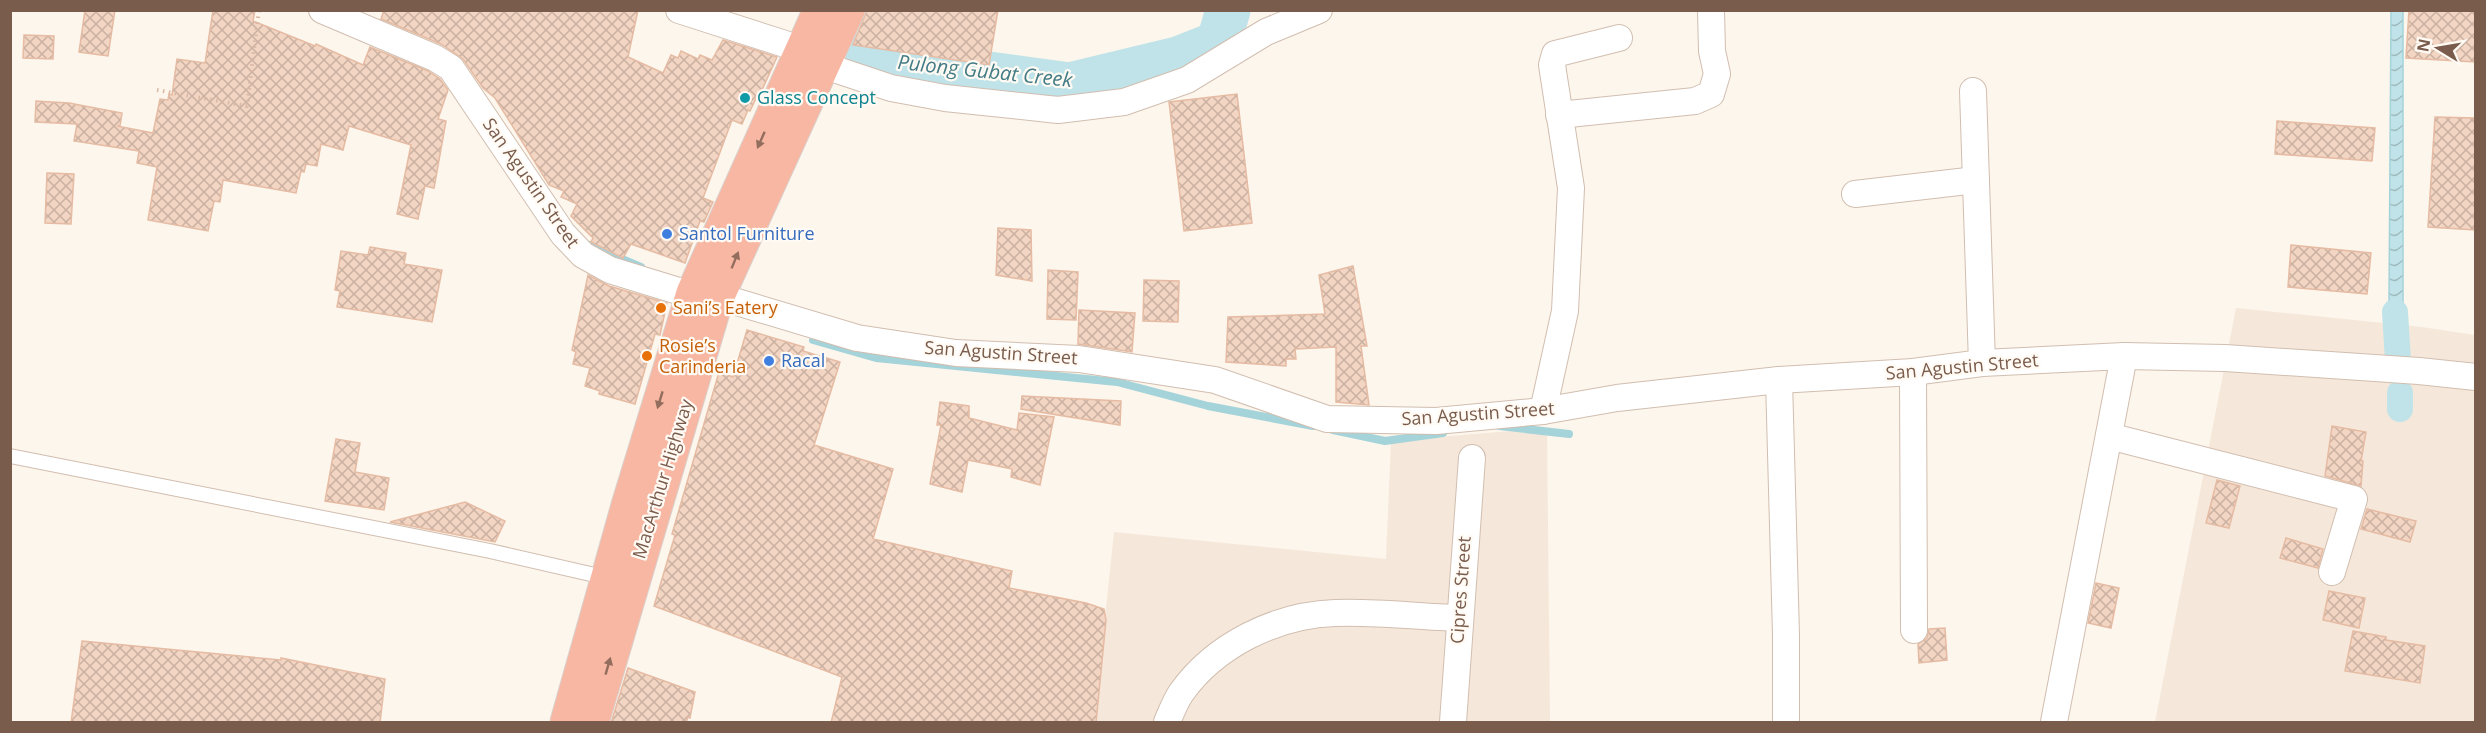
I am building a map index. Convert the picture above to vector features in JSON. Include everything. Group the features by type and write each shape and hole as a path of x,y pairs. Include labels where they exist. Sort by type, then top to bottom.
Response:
{"highway":[{"name":"MacArthur Highway","path":"813,57 820,10"},
{"name":"MacArthur Highway","path":"567,723 620,582 705,296 813,57 848,10"},
{"name":"MacArthur Highway","path":"592,723 620,582"}],"street":[{"name":"San Agustin Street","path":"322,10 435,58 451,68 563,234 583,255 610,270 705,296 737,302 857,338 956,353 1079,358 1215,380 1327,419 1436,421 1543,411 1617,398 1779,380 1912,372 1982,363 2124,356 2225,358 2475,377"},
{"path":"678,10 813,57 840,71 891,88 945,98 1058,110 1124,102 1187,80 1266,32 1319,10"},
{"path":"1559,115 1695,100 1711,94 1717,74 1712,51 1711,10"},
{"path":"1543,411 1565,311 1571,188 1552,64 1555,54 1619,38"},
{"path":"1973,91 1982,363"},
{"path":"1855,194 1976,180"},
{"path":"2054,723 2124,356"},
{"path":"1912,372 1914,630"},
{"path":"1779,380 1786,723"},
{"path":"2109,436 2354,499 2332,572"},
{"name":"Cipres Street","path":"1453,723 1472,458"},
{"path":"1167,723 1179,695 1197,673 1239,639 1296,618 1334,613 1459,618"}],"lane":[{"path":"10,456 478,548 620,582"}],"path":[{"path":"158,90 247,105 259,10"}],"shaded area":[{"path":"2236,308 2422,327 2475,335 2475,722 2155,722"},
{"path":"1547,428 1550,722 1094,722 1114,532 1386,559 1391,441"}],"water":[{"path":"2391,11 2403,11 2403,302 2395,312 2389,301"}],"building":[{"path":"85,10 115,10 108,56 79,52"},
{"path":"213,10 255,10 253,21 315,46 316,44 363,65 370,47 428,71 440,79 448,90 438,119 446,121 434,188 425,186 418,219 397,214 411,145 349,126 343,150 321,144 317,166 306,164 304,172 301,171 296,193 223,180 220,202 214,201 208,231 148,220 157,167 137,163 139,151 74,141 77,124 35,122 36,101 69,103 122,113 120,126 117,126 153,133 160,99 168,100 169,94 172,95 177,59 205,63"},
{"path":"384,10 638,10 628,57 663,73 671,55 678,58 681,51 698,59 700,55 712,60 723,40 777,57 762,90 750,111 748,110 742,124 732,120 703,198 713,202 704,222 700,221 685,263 631,244 623,258 591,242 593,238 571,216 577,204 561,197 564,191 549,185 495,98 483,88 463,59 441,44 381,19"},
{"path":"867,10 998,10 989,65 853,45"},
{"path":"2409,10 2475,10 2475,62 2406,58"},
{"path":"24,35 54,36 53,59 23,58"},
{"path":"1237,94 1252,223 1184,231 1169,102"},
{"path":"2435,117 2475,118 2475,230 2428,227"},
{"path":"2277,121 2375,128 2372,161 2275,154"},
{"path":"47,173 74,174 71,224 45,223"},
{"path":"998,228 1031,230 1032,281 996,275"},
{"path":"2291,245 2371,253 2367,294 2288,287"},
{"path":"370,247 406,253 404,264 442,270 432,322 337,307 340,291 335,290 341,251 368,255"},
{"path":"1353,266 1367,346 1361,346 1369,405 1336,402 1336,347 1295,349 1296,359 1286,359 1286,366 1226,362 1228,317 1325,314 1319,275"},
{"path":"1048,270 1078,272 1076,320 1047,319"},
{"path":"588,275 609,286 667,303 660,335 655,334 635,404 599,394 600,391 585,386 590,368 573,364 576,352 572,350"},
{"path":"1144,280 1179,281 1178,322 1143,321"},
{"path":"1079,310 1135,313 1132,352 1078,344"},
{"path":"747,330 804,347 803,351 840,362 814,445 893,469 873,539 1012,571 1009,588 1086,603 1104,609 1106,620 1096,723 831,723 842,677 654,606 675,535 672,534 719,372 733,377"},
{"path":"1022,396 1121,401 1120,425 1021,409"},
{"path":"940,402 969,406 969,418 1017,430 1019,413 1054,417 1040,485 1011,477 1012,469 968,460 962,492 930,484 941,425 937,425"},
{"path":"2332,426 2366,432 2361,461 2363,461 2361,486 2325,476"},
{"path":"336,439 360,443 355,472 389,478 384,510 325,501"},
{"path":"2217,480 2240,486 2229,528 2206,523"},
{"path":"465,502 505,521 495,542 390,522"},
{"path":"2367,509 2416,521 2410,542 2361,529"},
{"path":"2286,538 2323,549 2318,568 2280,558"},
{"path":"2096,583 2119,588 2111,628 2088,623"},
{"path":"2329,591 2365,598 2359,628 2323,620"},
{"path":"1945,628 1947,660 1919,663 1918,644 1927,638 1929,629"},
{"path":"2353,631 2386,637 2386,640 2425,646 2420,683 2345,671"},
{"path":"82,641 281,660 281,658 385,679 380,723 71,723"},
{"path":"628,668 695,692 690,718 688,717 686,723 611,723"}],"waterway":[{"name":"Pulong Gubat Creek","path":"857,56 1070,85 1178,59 1211,46 1220,38 1228,10"},
{"path":"589,245 641,267"},
{"path":"2395,312 2398,361"},
{"path":"813,340 876,358 1117,382 1208,406 1313,426"},
{"path":"2400,393 2400,409"},
{"path":"1499,426 1569,434"},
{"path":"1333,430 1385,441 1443,433"}],"place":[{"name":"Glass Concept","path":"745,98"},
{"name":"Santol Furniture","path":"667,234"},
{"name":"Sani’s Eatery","path":"661,308"},
{"name":"Rosie’s Carinderia","path":"647,356"},
{"name":"Racal","path":"769,361"}]}
